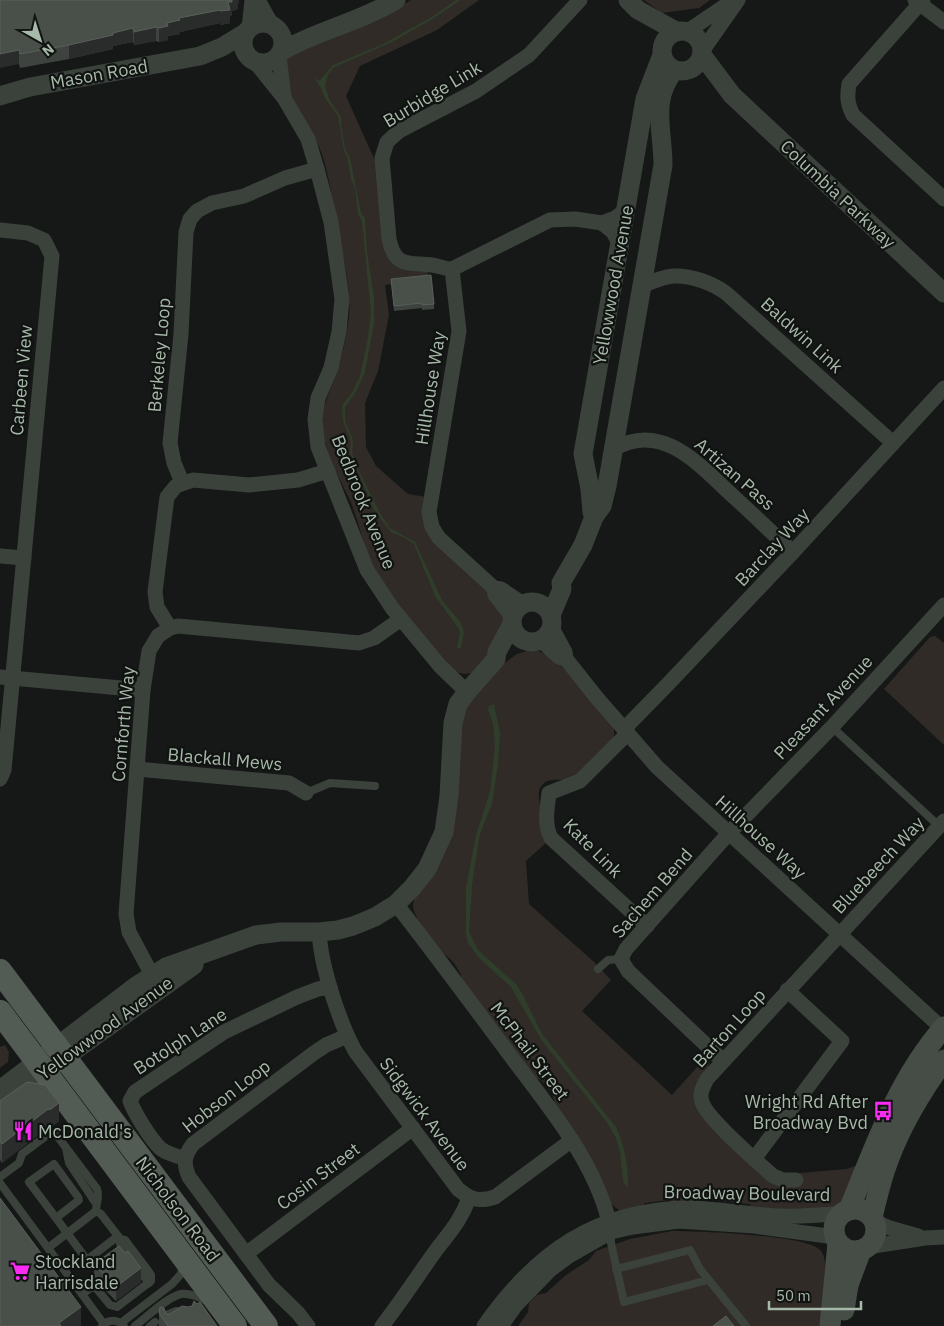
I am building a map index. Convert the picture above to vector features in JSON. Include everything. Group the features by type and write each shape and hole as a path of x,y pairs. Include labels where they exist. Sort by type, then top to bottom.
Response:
{"main road":[{"name":"Nicholson Road","path":"0,971 266,1326"},
{"name":"Nicholson Road","path":"0,1012 232,1321"},
{"path":"830,1326 836,1240 834,1224 837,1218 846,1211 891,1108 920,1060 943,1029"},
{"path":"842,1326 848,1285 864,1249 875,1236 876,1229 873,1219 885,1169 919,1096 944,1060"},
{"path":"846,1211 862,1210 873,1219"},
{"path":"836,1240 847,1250 864,1249"}],"street":[{"path":"252,0 243,47 246,54 253,61 268,63 312,35 347,23 396,0"},
{"path":"258,0 283,39 280,54"},
{"name":"Burbidge Link","path":"452,269 432,265 409,264 399,259 392,251 389,239 382,158 387,142 399,131 476,91 529,55 580,0"},
{"path":"662,51 669,35 682,31 736,0"},
{"path":"633,5 662,51 665,61 680,71 692,69 699,63 703,53 736,0"},
{"path":"944,22 919,1 849,84 847,96 852,115 944,199"},
{"path":"633,5 682,31 696,35 701,42 703,53"},
{"path":"247,31 260,23 275,27 328,29"},
{"name":"Mason Road","path":"0,96 30,87 200,56 222,47 247,31"},
{"name":"Yellowwood Avenue","path":"594,516 582,454 645,99 662,51"},
{"name":"Columbia Parkway","path":"703,53 732,95 944,293"},
{"name":"Bedbrook Avenue","path":"280,54 284,98"},
{"name":"Mason Road","path":"200,56 253,61"},
{"name":"Bedbrook Avenue","path":"253,61 284,98 308,139 331,222 342,299 339,332 331,368 318,398 315,419 318,447 367,570 392,608 440,666 467,692"},
{"name":"Columbia Parkway","path":"680,71 708,82 732,95"},
{"name":"Yellowwood Avenue","path":"0,1104 41,1067 152,975 166,967 256,935 280,932 320,932 353,926 375,917 396,904 427,870 444,832 447,817 454,714 458,704 496,659 503,658 514,647 555,585 562,583 584,545 594,516 598,513 604,499 663,165 659,119 662,90 668,79 680,71"},
{"name":"Berkeley Loop","path":"182,482 174,463 170,443 181,334 186,232 190,219 197,211 212,203 244,196 285,178 317,168"},
{"path":"452,269 550,220 575,219 602,223 615,218 626,210"},
{"path":"602,223 613,232 620,245"},
{"name":"Carbeen View","path":"0,230 28,233 44,240 52,256 24,558 6,677 4,770 0,778"},
{"name":"Baldwin Link","path":"647,254 656,266 673,276 708,283 726,293 893,443"},
{"name":"Hillhouse Way","path":"452,269 459,330 429,512 432,526 439,538 494,588 495,595 532,621 565,652 566,659 657,767 943,1029"},
{"name":"Baldwin Link","path":"642,286 658,279 673,276"},
{"path":"607,319 635,324"},
{"name":"Barclay Way","path":"626,731 944,388"},
{"name":"Artizan Pass","path":"620,417 629,430 643,439 667,445 690,456 793,552"},
{"path":"614,449 628,442 643,439"},
{"path":"328,471 298,480 249,485 193,480 182,482 176,486 167,497 155,592 157,607 170,628 178,626 359,643 374,638 401,618"},
{"path":"0,556 24,558"},
{"name":"Pleasant Avenue","path":"729,833 832,726 944,605"},
{"name":"Cornforth Way","path":"152,975 128,932 126,914 142,690 149,650 158,636 170,628"},
{"path":"6,677 142,690"},
{"name":"Kate Link","path":"626,731 580,781 549,793 546,822 551,838 647,926"},
{"name":"Blackall Mews","path":"137,769 289,783 306,793"},
{"name":"Bluebeech Way","path":"839,934 942,823"},
{"name":"Sachem Bend","path":"723,1061 628,971 621,959 626,949 729,833"},
{"name":"McPhail Street","path":"396,904 572,1140 586,1163 610,1227"},
{"name":"Sidgwick Avenue","path":"320,932 330,987 347,1036 355,1051 458,1189 470,1198"},
{"name":"Barton Loop","path":"796,1180 778,1178 754,1159 706,1112 701,1095 707,1079 839,934"},
{"name":"Yellowwood Avenue","path":"60,1052 211,952"},
{"name":"Botolph Lane","path":"184,1158 168,1154 161,1148 134,1112 130,1101 135,1092 224,1032 311,992 330,987"},
{"path":"754,1159 842,1041 787,990"},
{"name":"Hobson Loop","path":"308,1326 298,1313 269,1285 189,1177 185,1168 184,1158 193,1144 314,1053 326,1045 347,1036"},
{"name":"Yellowwood Avenue","path":"0,1090 41,1067"},
{"name":"Cosin Street","path":"246,1254 413,1128"},
{"path":"382,1326 435,1252 456,1227 464,1214 470,1198 484,1200 494,1197 572,1140"},
{"name":"Broadway Boulevard","path":"501,1326 516,1305 550,1270 630,1215 686,1208 780,1216 814,1216 846,1211"},
{"path":"873,1219 890,1228 925,1238"},
{"name":"Broadway Boulevard","path":"484,1326 510,1291 542,1260 584,1232 610,1227 633,1227 679,1220 754,1226 836,1240"},
{"path":"864,1249 925,1238 944,1237"}],"lane":[{"path":"832,726 942,823"},
{"path":"306,793 330,783 375,786"},
{"path":"598,969 608,960 621,959"},
{"path":"0,1177 19,1163 22,1154 52,1133 55,1133 97,1189 96,1211"},
{"path":"56,1218 79,1200 54,1164 29,1182 87,1260 119,1238"},
{"path":"0,1183 103,1325 114,1320 122,1324 177,1280 181,1274 184,1256"},
{"path":"48,1248 96,1211"},
{"path":"82,1294 91,1288 96,1288 112,1306 117,1307 149,1283 152,1278 150,1272 125,1240 119,1238 101,1214 96,1211"},
{"path":"610,1227 616,1269 624,1302 708,1280"},
{"path":"616,1269 690,1250 708,1280 746,1326"},
{"path":"135,1326 180,1294 200,1297 210,1302 232,1321"},
{"path":"166,1319 185,1314"}],"shaded area":[{"path":"411,0 479,0 437,30 360,66 346,96 376,163 401,267 412,271 428,271 428,278 385,285 389,315 378,371 365,403 366,447 376,466 408,494 427,497 425,521 488,590 505,614 504,637 469,674 452,670 381,581 370,560 350,500 329,456 324,437 323,416 346,337 349,317 348,285 325,163 317,143 289,91 285,78 284,65 287,54 393,11"},
{"path":"456,0 461,0 392,42 333,68 328,75 325,86 329,99 341,117 345,148 350,158 361,213 365,218 367,252 374,297 374,324 365,372 356,392 345,407 345,421 353,440 352,452 356,465 380,513 390,528 415,542 442,600 461,623 464,633 461,648 459,649 457,647 459,629 435,596 414,544 391,532 374,510 350,453 351,441 343,421 342,406 353,391 360,376 371,313 362,221 358,214 355,188 351,180 347,157 344,151 338,116 325,98 314,77 319,81 333,65 383,44 430,18"},
{"path":"644,0 710,0 699,8 662,13"},
{"path":"935,636 944,643 944,745 884,689 930,637"},
{"path":"533,649 556,661 567,671 613,724 614,728 613,740 579,777 568,780 551,780 542,785 539,791 539,801 548,841 526,861 529,904 594,962 611,980 582,1011 672,1095 708,1055 708,1068 695,1089 783,1186 801,1186 800,1173 846,1169 859,1165 839,1207 830,1210 755,1209 749,1204 703,1199 697,1204 675,1204 668,1200 645,1203 640,1208 619,1210 612,1205 555,1107 555,1102 548,1088 542,1081 533,1077 463,982 456,966 435,946 420,924 414,911 413,903 417,893 426,882 462,712 502,665 517,654"},
{"path":"494,704 500,733 498,765 492,804 480,834 472,886 469,932 478,950 516,984 542,1034 616,1127 625,1156 628,1186 623,1181 620,1152 616,1138 606,1121 542,1041 511,987 480,959 468,943 466,933 466,887 476,835 490,791 495,746 493,724 488,710 489,706"},
{"path":"5,1045 9,1052 8,1062 0,1068 0,1047"},
{"path":"672,1231 772,1237 809,1244 819,1249 825,1264 821,1326 518,1326 528,1312 529,1303 537,1295 546,1293 566,1275 589,1260 596,1251 630,1239"}],"building":[{"path":"0,0 232,0 232,2 228,2 230,10 220,10 179,18 180,20 167,23 168,26 134,32 133,28 113,33 113,35 69,45 20,54 19,50 0,54"},
{"path":"431,275 434,304 422,305 422,303 394,306 391,279"},
{"path":"27,1082 45,1085 59,1103 2,1144 0,1141 0,1101"},
{"name":"Stockland Harrisdale","path":"0,1198 81,1307 59,1323 61,1326 0,1326"},
{"path":"119,1246 125,1253 128,1251 141,1268 116,1287 94,1264"},
{"path":"194,1301 197,1304 200,1302 217,1326 168,1326 159,1313 160,1307 164,1308 166,1314 170,1314 182,1306 192,1306"},
{"path":"726,1316 734,1326 713,1326"}],"place":[{"name":"Wright Rd After Broadway Bvd","path":"883,1111"},
{"name":"McDonald's","path":"23,1131"},
{"name":"Stockland Harrisdale","path":"20,1271"}]}
